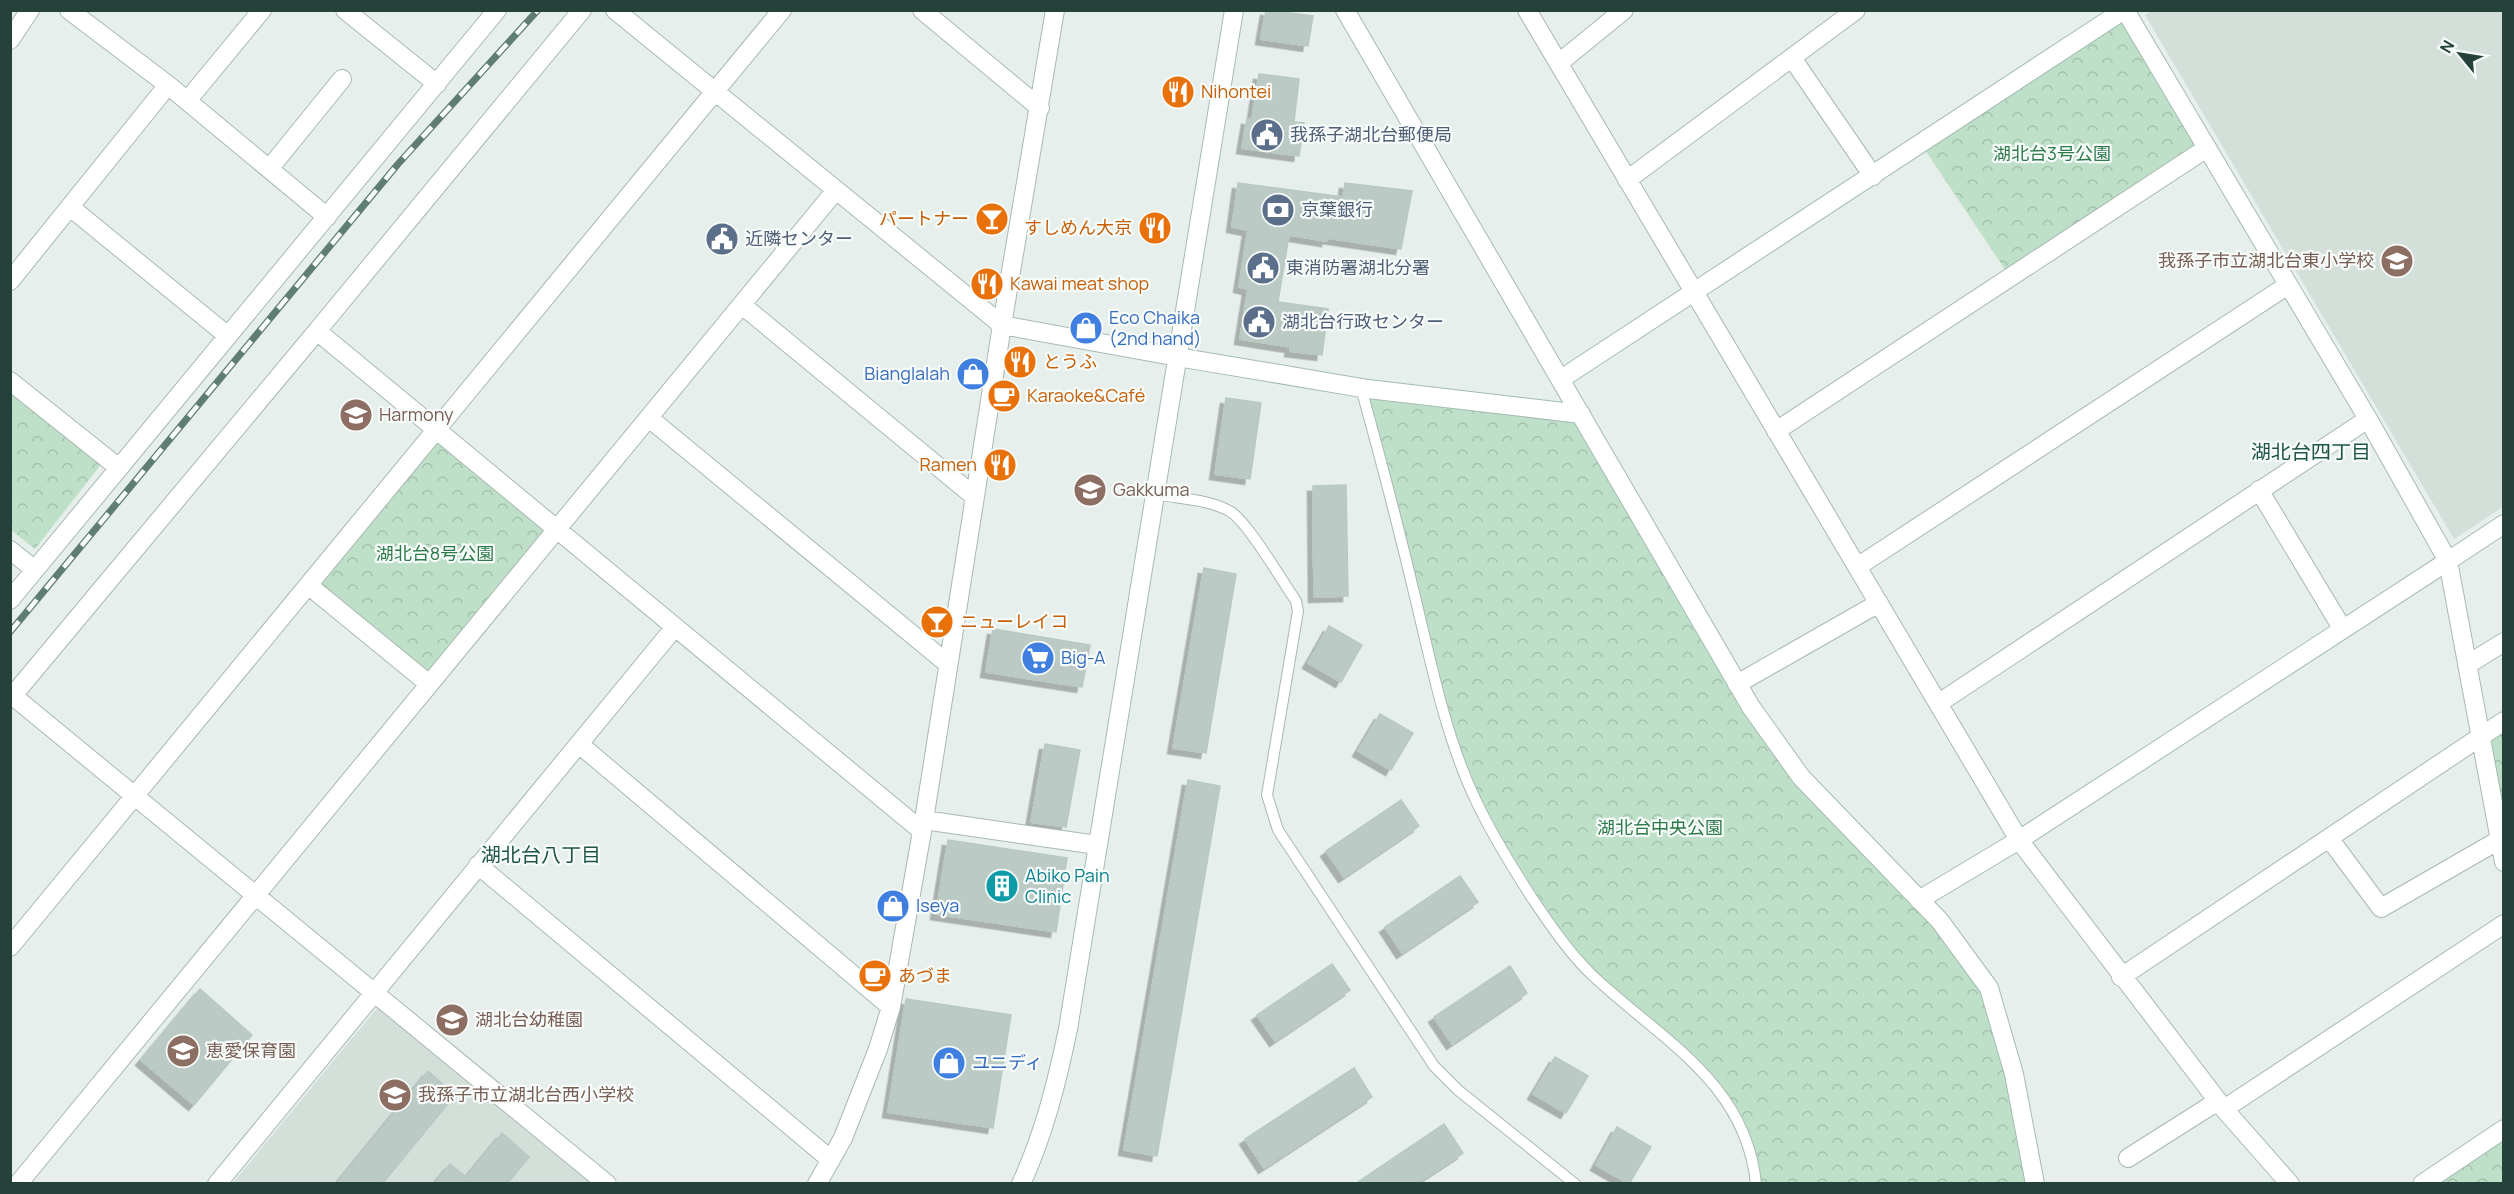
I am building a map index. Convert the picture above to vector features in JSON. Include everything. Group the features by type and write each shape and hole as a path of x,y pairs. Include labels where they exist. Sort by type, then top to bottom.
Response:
{"street":[{"path":"10,40 30,10"},
{"path":"69,10 168,85 327,217"},
{"path":"187,101 262,10"},
{"path":"345,10 437,84"},
{"path":"10,600 497,10"},
{"path":"582,10 12,698 256,894 607,1184"},
{"path":"615,10 1002,325 1361,388 1581,414"},
{"path":"10,947 782,10"},
{"path":"922,10 1040,108"},
{"path":"817,1184 843,1138 878,1049 891,1007 923,825 1002,325 1055,10"},
{"path":"1021,1184 1054,1095 1068,1029 1234,10"},
{"path":"1345,10 1751,708 1802,777 1940,921 1989,988 2014,1074 2035,1184"},
{"path":"1527,10 2019,840 2121,977 2221,1105 2290,1184"},
{"path":"1559,63 1624,10"},
{"path":"1627,180 1856,10"},
{"path":"1561,379 2124,10 2368,419 2448,561 2504,862"},
{"path":"1792,58 1873,176"},
{"path":"269,170 342,79"},
{"path":"10,281 168,85"},
{"path":"1776,431 2206,148"},
{"path":"18,1184 836,190"},
{"path":"70,207 228,336"},
{"path":"1857,567 2288,285"},
{"path":"742,305 975,497"},
{"path":"317,331 556,530 923,825 1097,845"},
{"path":"10,381 119,468"},
{"path":"649,418 948,664"},
{"path":"1939,703 2368,419"},
{"path":"2259,490 2342,628"},
{"path":"1919,900 2019,840 2504,524"},
{"path":"10,550 35,570"},
{"path":"308,585 429,684"},
{"path":"1737,684 1879,603"},
{"path":"217,1184 675,627"},
{"path":"2467,665 2504,642"},
{"path":"2121,977 2504,721"},
{"path":"579,744 891,1007"},
{"path":"2329,838 2381,908 2499,840"},
{"path":"478,865 831,1160"},
{"path":"2128,1158 2221,1105 2504,924"},
{"path":"2422,1184 2504,1129"}],"lane":[{"path":"1361,388 1446,720 1476,801 1501,850 1534,900 1588,971 1617,999 1701,1068 1713,1083 1739,1123 1750,1150 1756,1184"},
{"path":"1155,494 1214,505 1230,512 1244,525 1296,602 1298,611 1267,795 1278,830 1434,1066 1458,1090 1575,1184"}],"shaded area":[{"name":"我孫子市立湖北台東小学校","path":"2151,11 2503,11 2503,507 2454,539 2145,15"},
{"name":"我孫子市立湖北台西小学校","path":"378,1007 594,1184 232,1184"}],"green space":[{"name":"湖北台3号公園","path":"2124,11 2207,148 2010,277 1921,144"},
{"name":"湖北台中央公園","path":"1361,388 1581,414 1751,708 1989,988 2035,1183 1756,1183 1750,1150 1713,1083 1617,999 1534,900 1461,764"},
{"path":"10,390 102,463 35,549 11,530"},
{"name":"湖北台8号公園","path":"436,430 556,530 429,684 308,585"},
{"path":"2503,721 2503,862 2479,737"},
{"path":"2503,1129 2503,1183 2422,1183"}],"building":[{"path":"1266,10 1313,16 1308,46 1261,39"},
{"path":"1259,74 1299,79 1294,122 1304,123 1299,156 1242,148 1247,119 1252,120"},
{"path":"1238,183 1343,197 1345,183 1412,191 1401,249 1289,235 1278,302 1328,309 1322,355 1290,351 1291,347 1240,339 1248,289 1239,287 1248,230 1232,227"},
{"path":"1226,398 1261,403 1250,479 1215,474"},
{"path":"1346,485 1348,596 1314,597 1313,486"},
{"path":"1204,568 1236,574 1206,753 1173,748"},
{"path":"1329,626 1362,645 1341,682 1308,663"},
{"name":"Big-A","path":"993,629 1090,645 1082,687 986,672"},
{"path":"1380,714 1413,733 1391,770 1358,751"},
{"path":"1045,744 1080,750 1066,827 1031,822"},
{"path":"1188,780 1220,786 1157,1156 1124,1150"},
{"path":"1401,800 1419,826 1344,877 1326,851"},
{"name":"Abiko Pain Clinic","path":"948,840 1067,858 1056,932 936,914"},
{"path":"1460,876 1478,902 1402,953 1385,927"},
{"path":"1332,964 1350,990 1275,1041 1257,1015"},
{"path":"1510,966 1527,993 1452,1044 1434,1017"},
{"path":"200,989 252,1035 194,1105 141,1060"},
{"name":"ユニディ","path":"906,999 1011,1015 993,1128 888,1112"},
{"path":"1555,1057 1588,1076 1566,1113 1533,1094"},
{"path":"1354,1068 1372,1097 1264,1168 1245,1139"},
{"path":"428,1071 455,1095 382,1184 336,1184"},
{"path":"1444,1124 1463,1153 1416,1184 1355,1184"},
{"path":"1617,1127 1651,1147 1629,1184 1596,1165"},
{"path":"502,1133 529,1157 507,1184 434,1184 450,1164 466,1177"}],"railway":[{"path":"10,632 398,164 538,10"}],"place":[{"name":"Nihontei","path":"1178,92"},
{"name":"我孫子湖北台郵便局","path":"1267,135"},
{"name":"京葉銀行","path":"1278,210"},
{"name":"パートナー","path":"992,219"},
{"name":"すしめん大京","path":"1155,228"},
{"name":"近隣センター","path":"722,239"},
{"name":"我孫子市立湖北台東小学校","path":"2397,261"},
{"name":"東消防署湖北分署","path":"1263,268"},
{"name":"Kawai meat shop","path":"987,284"},
{"name":"湖北台行政センター","path":"1259,322"},
{"name":"Eco Chaika (2nd hand)","path":"1086,328"},
{"name":"とうふ","path":"1020,362"},
{"name":"Bianglalah","path":"973,374"},
{"name":"Karaoke&Café","path":"1004,396"},
{"name":"Harmony","path":"356,415"},
{"name":"Ramen","path":"1000,465"},
{"name":"Gakkuma","path":"1090,490"},
{"name":"ニューレイコ","path":"937,622"},
{"name":"Big-A","path":"1038,658"},
{"name":"Abiko Pain Clinic","path":"1002,886"},
{"name":"Iseya","path":"893,906"},
{"name":"あづま","path":"875,976"},
{"name":"湖北台幼稚園","path":"452,1020"},
{"name":"恵愛保育園","path":"183,1051"},
{"name":"ユニディ","path":"949,1063"},
{"name":"我孫子市立湖北台西小学校","path":"395,1095"}],"district":[{"name":"湖北台四丁目","path":"2311,452"},
{"name":"湖北台八丁目","path":"541,855"}]}
